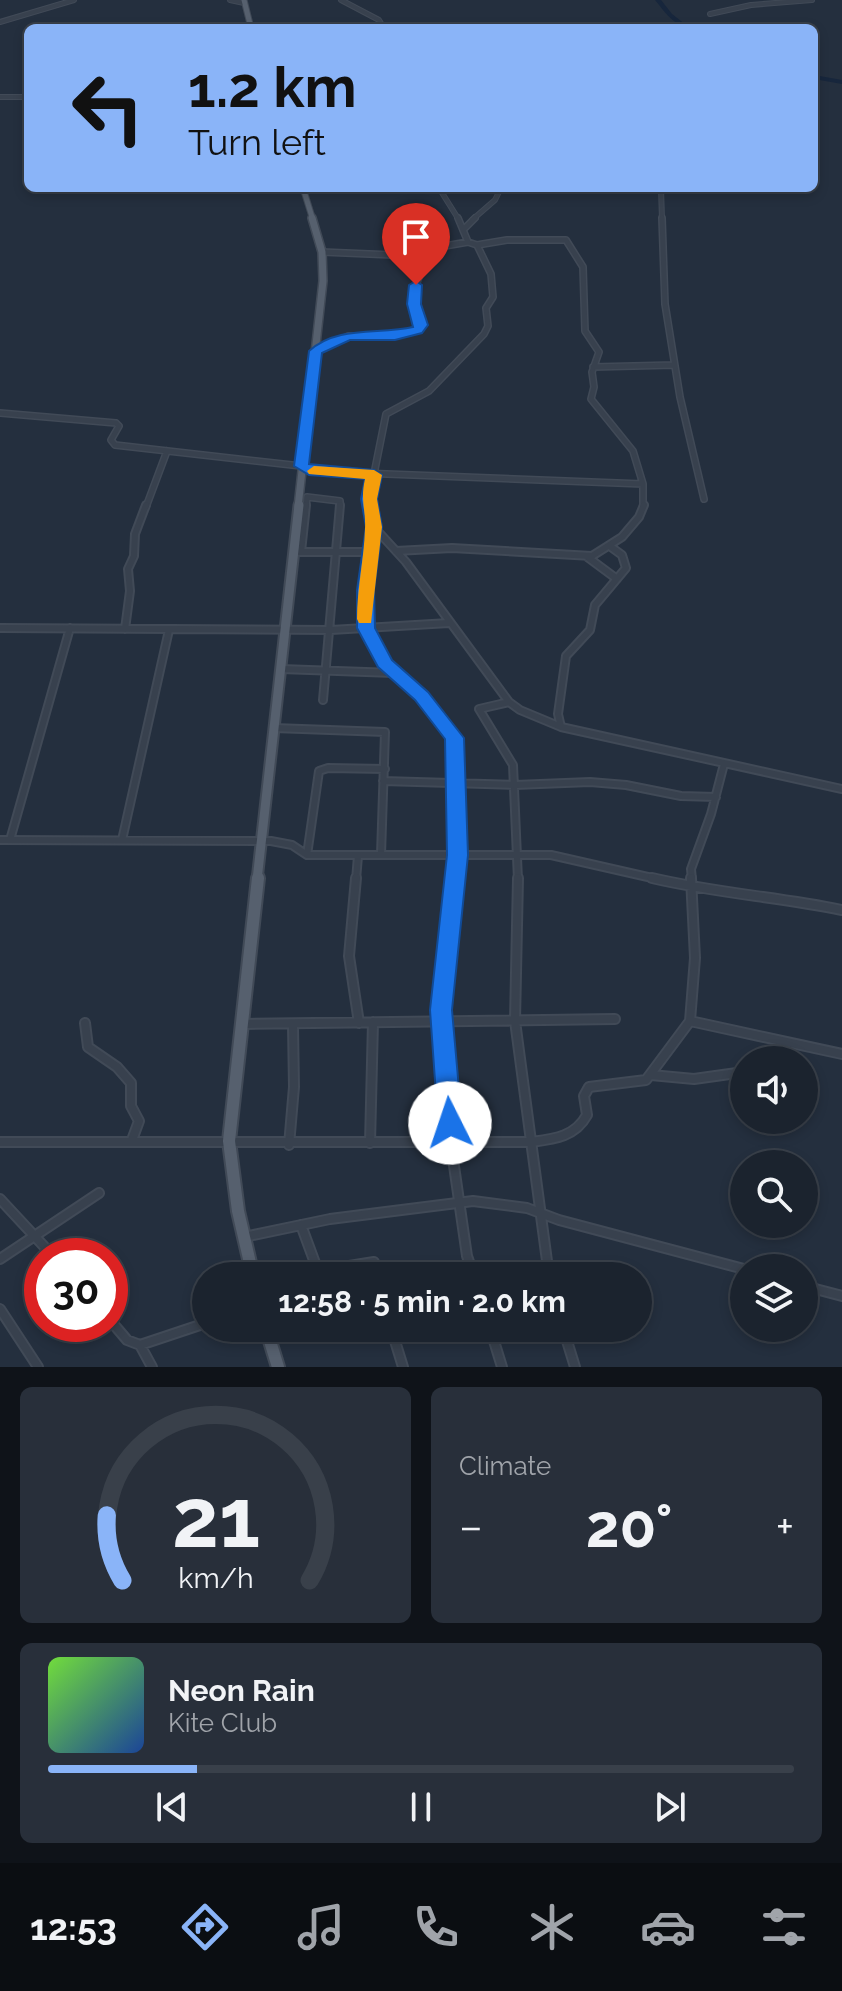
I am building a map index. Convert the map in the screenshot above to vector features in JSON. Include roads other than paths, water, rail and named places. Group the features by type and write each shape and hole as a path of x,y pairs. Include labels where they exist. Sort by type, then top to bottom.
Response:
{"main road":[{"path":"244,1 250,24"},
{"path":"250,1262 229,1141 232,1091 244,1024 283,629 297,553 301,466 324,268 304,192"},
{"path":"270,1342 278,1367"}],"street":[{"path":"0,22 74,0"},
{"path":"230,0 244,1"},
{"path":"341,0 382,24"},
{"path":"710,14 751,5 812,0"},
{"path":"0,97 24,97"},
{"path":"441,192 464,229 468,242"},
{"path":"464,229 474,216 495,202 499,192"},
{"path":"661,192 665,304 674,365 704,499"},
{"path":"322,252 393,255 468,242 477,245 507,240 566,240 583,267 586,333 599,352 593,367 591,395 594,406 633,451 643,484 645,506 611,547 586,556 452,548 396,551"},
{"path":"471,1262 451,1145 441,1022 457,855 456,745 450,730 421,696 384,663 366,628 369,552 374,527 369,499 386,414 424,395 487,330 486,308 493,297 491,274 481,260 477,245"},
{"path":"316,351 348,336 395,335 419,329 414,304 417,274 430,249"},
{"path":"593,367 674,365"},
{"path":"0,413 116,423 119,426 111,444 301,466 309,471 643,484"},
{"path":"125,629 130,591 128,569 134,556 135,534 167,451"},
{"path":"323,700 328,670 336,552 341,503 316,496 307,497 297,553 336,552 369,552"},
{"path":"374,527 396,551 509,702 520,710 561,727 842,789"},
{"path":"561,727 558,714 566,656 590,630 595,605 626,568 622,555 611,547"},
{"path":"586,556 617,579"},
{"path":"0,628 331,630 449,623"},
{"path":"10,840 70,628"},
{"path":"122,840 169,630"},
{"path":"281,669 394,673"},
{"path":"509,702 479,709 510,760 515,785 518,853 515,1021 547,1262"},
{"path":"274,728 385,732 381,855"},
{"path":"0,1142 132,1140 289,1145 451,1145 531,1142 563,1137 578,1127 587,1115 584,1096 589,1087 637,1083 651,1075 671,1043 690,1021 695,958 691,869 724,764"},
{"path":"307,855 319,771 328,768 385,769"},
{"path":"383,781 515,785 590,782 626,785 681,796 716,797"},
{"path":"0,840 283,842 307,855 518,853 566,858 690,887 773,896 842,910"},
{"path":"358,856 349,956 359,1023"},
{"path":"244,1024 293,1026 615,1019"},
{"path":"690,1021 842,1054"},
{"path":"370,1143 373,1022"},
{"path":"85,1023 83,1036 87,1047 100,1059 116,1066 131,1083 131,1106 139,1121 132,1140"},
{"path":"289,1145 294,1087 293,1026"},
{"path":"651,1075 694,1079 730,1074"},
{"path":"0,1259 99,1193"},
{"path":"0,1199 38,1238"},
{"path":"244,1237 301,1225 489,1202 541,1210 559,1220 730,1265"},
{"path":"301,1225 315,1262"},
{"path":"818,1290 842,1296"},
{"path":"0,1309 38,1367"},
{"path":"128,1340 140,1345 192,1328"},
{"path":"395,1342 403,1367"},
{"path":"494,1342 502,1367"},
{"path":"567,1342 575,1367"},
{"path":"140,1345 152,1367"}],"waterway":[{"path":"658,0 682,24"},
{"path":"818,78 842,82"}]}
